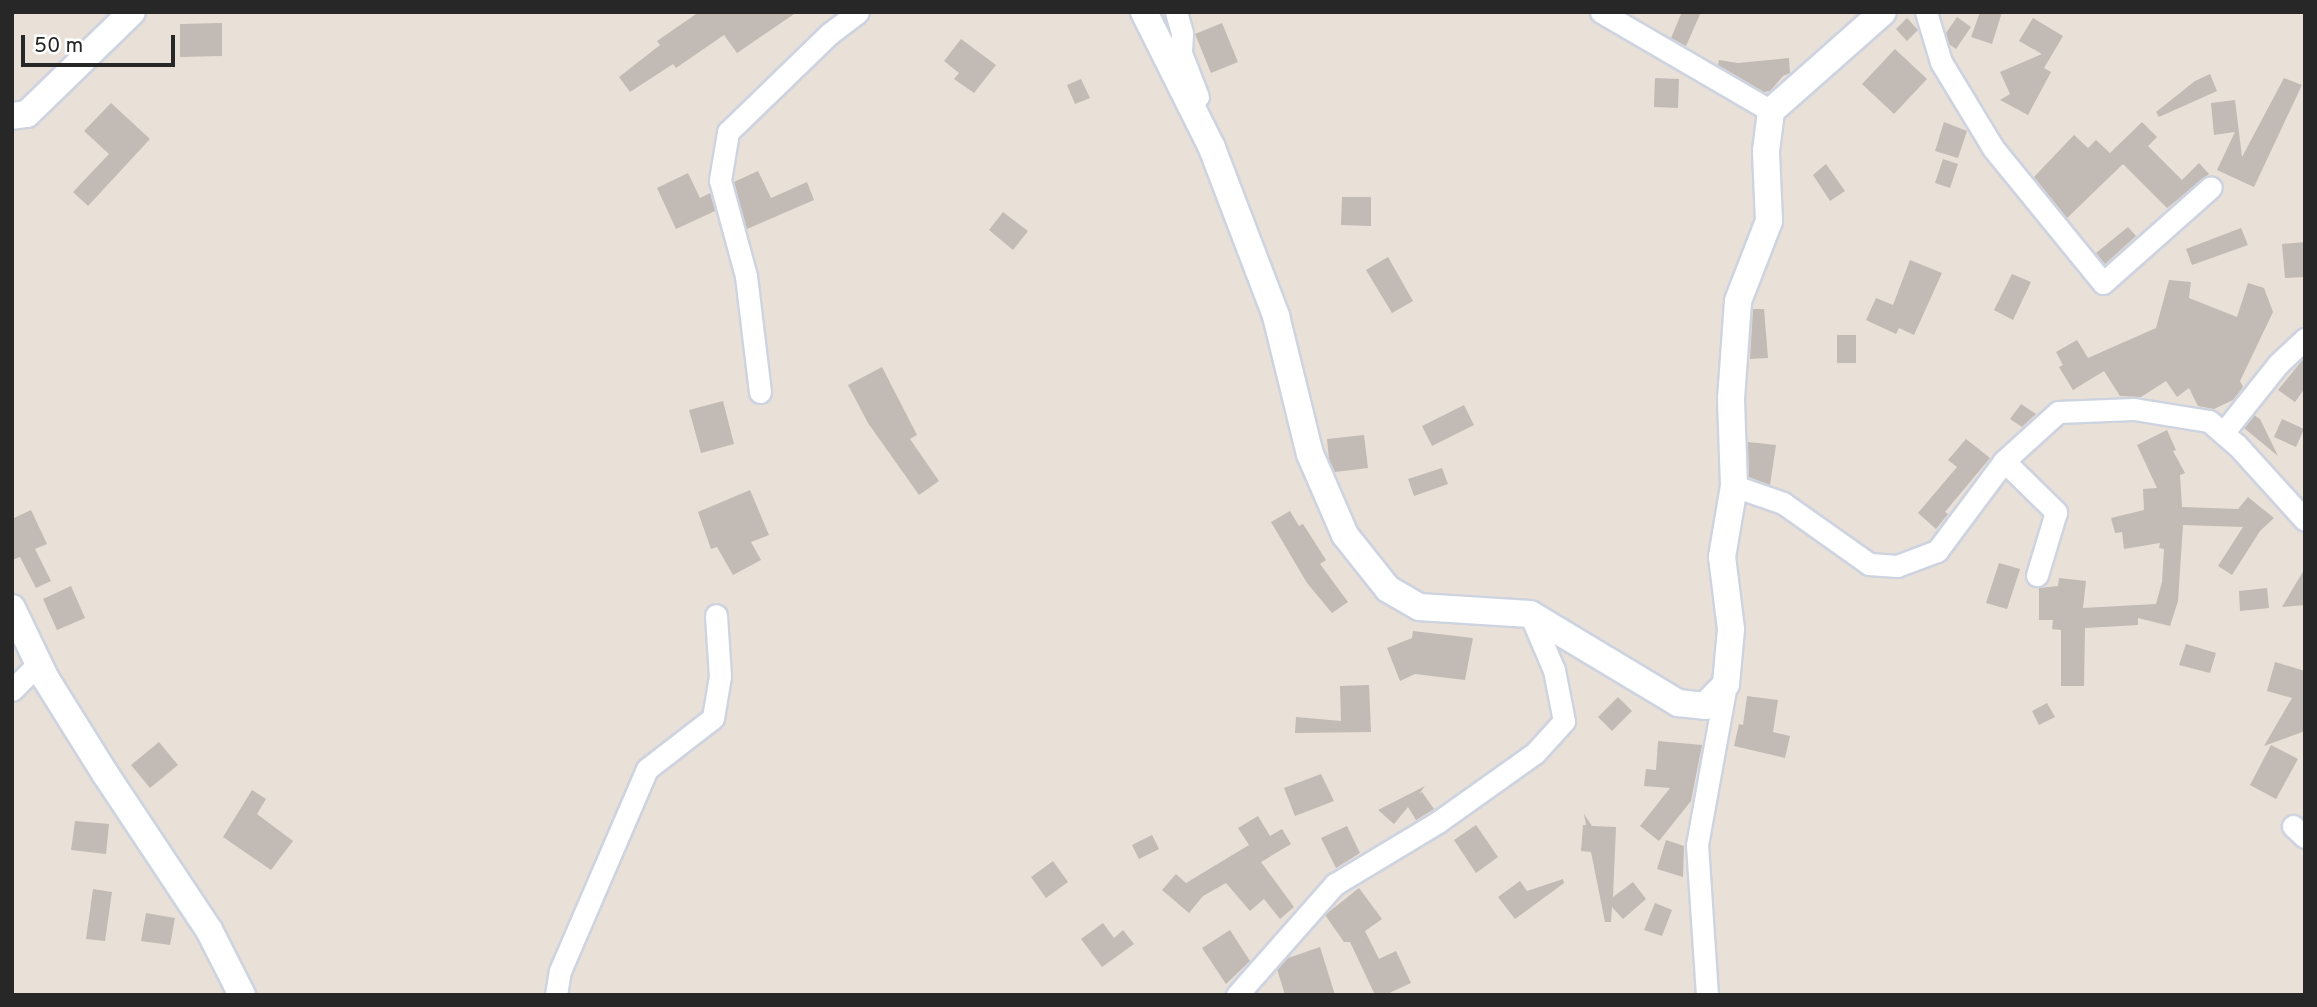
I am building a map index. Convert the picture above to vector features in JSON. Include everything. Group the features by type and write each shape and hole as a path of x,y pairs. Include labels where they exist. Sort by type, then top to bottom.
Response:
{"street":[{"path":"12,116 27,114 132,12"},
{"path":"760,392 746,276 720,180 728,132 829,34 858,12"},
{"path":"1144,12 1211,146 1276,316 1310,454 1345,535 1388,589 1419,607 1530,614 1678,703 1704,706 1726,684"},
{"path":"1176,12 1182,33 1181,53 1205,117 1211,146"},
{"path":"1601,12 1771,111"},
{"path":"1707,995 1697,845 1726,684 1731,629 1722,557 1734,486 1731,399 1738,301 1769,221 1766,151 1771,111 1883,12"},
{"path":"1926,12 1941,62 1993,148 2103,283 2211,187"},
{"path":"2223,433 2278,364 2305,339"},
{"path":"1734,486 1783,503 1870,564 1897,566 1937,551 2004,461 2058,412 2134,408 2209,421 2305,520"},
{"path":"2004,461 2056,512 2037,575"},
{"path":"12,608 39,663 106,775 209,930 242,995"},
{"path":"1237,995 1335,884 1438,822 1535,753 1564,722 1554,670 1530,614"},
{"path":"556,995 560,971 647,769 713,718 720,676 716,615"},
{"path":"12,690 39,663"}],"building":[{"path":"699,12 797,12 737,53 724,35 676,68 673,64 630,92 619,77 660,45 657,41"},
{"path":"1682,12 1701,12 1686,46 1671,38"},
{"path":"1980,12 2002,12 1992,44 1971,37"},
{"path":"1957,17 1971,27 1956,49 1949,44 1946,33"},
{"path":"1907,18 1918,30 1907,41 1896,29"},
{"path":"2033,18 2063,36 2044,68 2051,72 2028,115 2000,100 2010,94 2000,72 2042,54 2019,41"},
{"path":"222,23 222,56 180,57 180,24"},
{"path":"1222,23 1238,62 1211,73 1195,34"},
{"path":"961,39 996,65 974,93 954,79 959,73 944,61"},
{"path":"1895,49 1927,79 1894,114 1862,84"},
{"path":"1789,58 1790,73 1783,76 1770,91 1764,92 1718,65 1719,60 1738,63"},
{"path":"2210,74 2217,91 2159,117 2156,112 2195,81"},
{"path":"1655,78 1679,79 1678,108 1654,107"},
{"path":"2284,78 2302,85 2254,187 2217,170 2235,132 2214,135 2211,103 2235,100 2242,157"},
{"path":"1081,79 1090,98 1075,104 1067,85"},
{"path":"111,103 150,139 88,206 73,192 109,154 84,131"},
{"path":"1944,122 1967,131 1958,158 1935,151"},
{"path":"2142,122 2157,137 2148,146 2182,180 2199,163 2209,174 2167,208 2123,164 2067,218 2034,177 2074,135 2088,148 2096,140 2110,153"},
{"path":"1943,159 1958,164 1950,188 1935,183"},
{"path":"1826,164 1845,191 1830,201 1813,175"},
{"path":"758,171 771,198 807,182 814,200 747,229 734,182"},
{"path":"688,173 700,198 710,193 715,211 676,229 657,188"},
{"path":"1342,197 1371,197 1371,226 1341,225"},
{"path":"1003,212 1028,231 1013,250 989,230"},
{"path":"2128,227 2136,236 2105,264 2096,253"},
{"path":"2241,228 2248,245 2192,265 2186,249"},
{"path":"2305,242 2305,277 2285,278 2282,244"},
{"path":"1388,257 1413,301 1392,313 1366,270"},
{"path":"1910,260 1942,273 1914,335 1899,328 1896,334 1866,320 1876,298 1893,305"},
{"path":"2012,274 2031,282 2013,320 1994,310"},
{"path":"2169,280 2191,282 2189,298 2237,317 2248,283 2264,288 2273,312 2240,381 2243,387 2233,400 2214,409 2198,406 2189,388 2177,397 2166,381 2141,397 2120,396 2104,371 2073,390 2059,367 2063,365 2056,352 2077,340 2088,358 2156,328"},
{"path":"1753,309 1764,309 1768,358 1750,359"},
{"path":"1837,335 1856,335 1856,363 1837,363"},
{"path":"2305,357 2305,388 2295,402 2278,390"},
{"path":"882,367 917,435 910,439 939,481 919,495 868,423 848,385"},
{"path":"723,401 734,444 701,453 689,410"},
{"path":"2021,404 2036,414 2022,427 2010,419"},
{"path":"1464,405 1474,425 1432,446 1422,426"},
{"path":"2254,415 2260,419 2278,456 2244,428"},
{"path":"2282,419 2304,429 2296,447 2274,437"},
{"path":"2167,430 2176,450 2173,451 2185,473 2180,475 2182,507 2238,509 2248,497 2274,518 2260,531 2232,575 2218,566 2243,527 2183,525 2178,601 2170,626 2138,618 2138,625 2085,628 2084,686 2061,686 2061,630 2052,629 2053,620 2039,620 2039,588 2058,586 2059,578 2086,581 2083,608 2156,604 2162,582 2164,549 2159,548 2160,543 2124,549 2122,532 2115,533 2111,518 2144,510 2143,489 2157,488 2137,445"},
{"path":"1364,435 1368,468 1335,472 1329,459 1327,439"},
{"path":"1966,439 1990,458 1945,512 1948,514 1936,529 1918,513 1957,467 1948,460"},
{"path":"1748,442 1776,445 1770,485 1749,477"},
{"path":"1442,468 1448,484 1414,496 1408,479"},
{"path":"750,490 769,535 751,542 761,560 733,575 717,547 711,549 698,512"},
{"path":"31,510 47,544 35,549 51,581 36,588 20,557 12,560 12,519"},
{"path":"1290,511 1299,526 1303,524 1326,560 1320,564 1348,602 1332,613 1307,583 1271,522"},
{"path":"1999,563 2020,569 2007,609 1986,603"},
{"path":"2305,568 2305,605 2282,607"},
{"path":"71,586 85,618 57,630 43,599"},
{"path":"2267,588 2269,608 2240,611 2239,591"},
{"path":"1413,631 1473,638 1465,680 1415,674 1400,681 1387,648 1412,638"},
{"path":"2186,644 2216,653 2210,673 2179,665"},
{"path":"2275,662 2305,671 2305,731 2264,746 2292,698 2267,691"},
{"path":"1369,685 1371,732 1295,733 1296,717 1341,721 1340,686"},
{"path":"1747,696 1778,700 1773,732 1790,736 1785,758 1734,746 1739,724 1743,725"},
{"path":"1618,697 1632,711 1612,731 1598,717"},
{"path":"2047,703 2055,717 2039,725 2032,711"},
{"path":"1658,741 1702,745 1691,801 1659,841 1640,826 1670,788 1644,786 1646,769 1656,770"},
{"path":"159,742 178,765 150,788 131,765"},
{"path":"2271,745 2298,759 2276,799 2250,785"},
{"path":"1321,774 1334,801 1295,816 1284,788"},
{"path":"1425,786 1419,794 1422,792 1434,809 1416,820 1408,807 1394,824 1378,810"},
{"path":"252,790 266,799 257,814 293,841 271,870 223,837"},
{"path":"1584,814 1592,826 1616,827 1613,897 1633,882 1646,899 1623,919 1612,907 1611,922 1605,922 1591,852 1581,851 1583,825 1586,825"},
{"path":"1258,816 1270,836 1282,829 1291,844 1261,862 1294,907 1280,919 1264,899 1250,911 1226,883 1203,896 1189,913 1162,890 1176,874 1186,883 1249,845 1238,828"},
{"path":"75,821 109,824 106,854 71,850"},
{"path":"1476,825 1498,857 1476,873 1454,840"},
{"path":"1347,826 1360,853 1336,868 1321,838"},
{"path":"1152,835 1159,849 1139,859 1132,845"},
{"path":"1666,840 1684,846 1683,877 1657,869"},
{"path":"1053,861 1068,882 1046,898 1031,877"},
{"path":"1563,879 1564,883 1515,919 1498,897 1520,881 1527,891"},
{"path":"1359,888 1382,919 1365,931 1379,959 1396,951 1411,983 1385,995 1375,995 1350,942 1344,942 1325,915"},
{"path":"93,889 112,892 105,941 86,939"},
{"path":"1655,903 1672,910 1662,936 1644,930"},
{"path":"146,913 175,918 170,945 141,941"},
{"path":"1103,923 1114,938 1123,930 1134,944 1102,967 1081,939"},
{"path":"1230,930 1250,961 1226,984 1202,948"},
{"path":"1320,947 1335,995 1285,995 1277,969 1288,958"}]}
